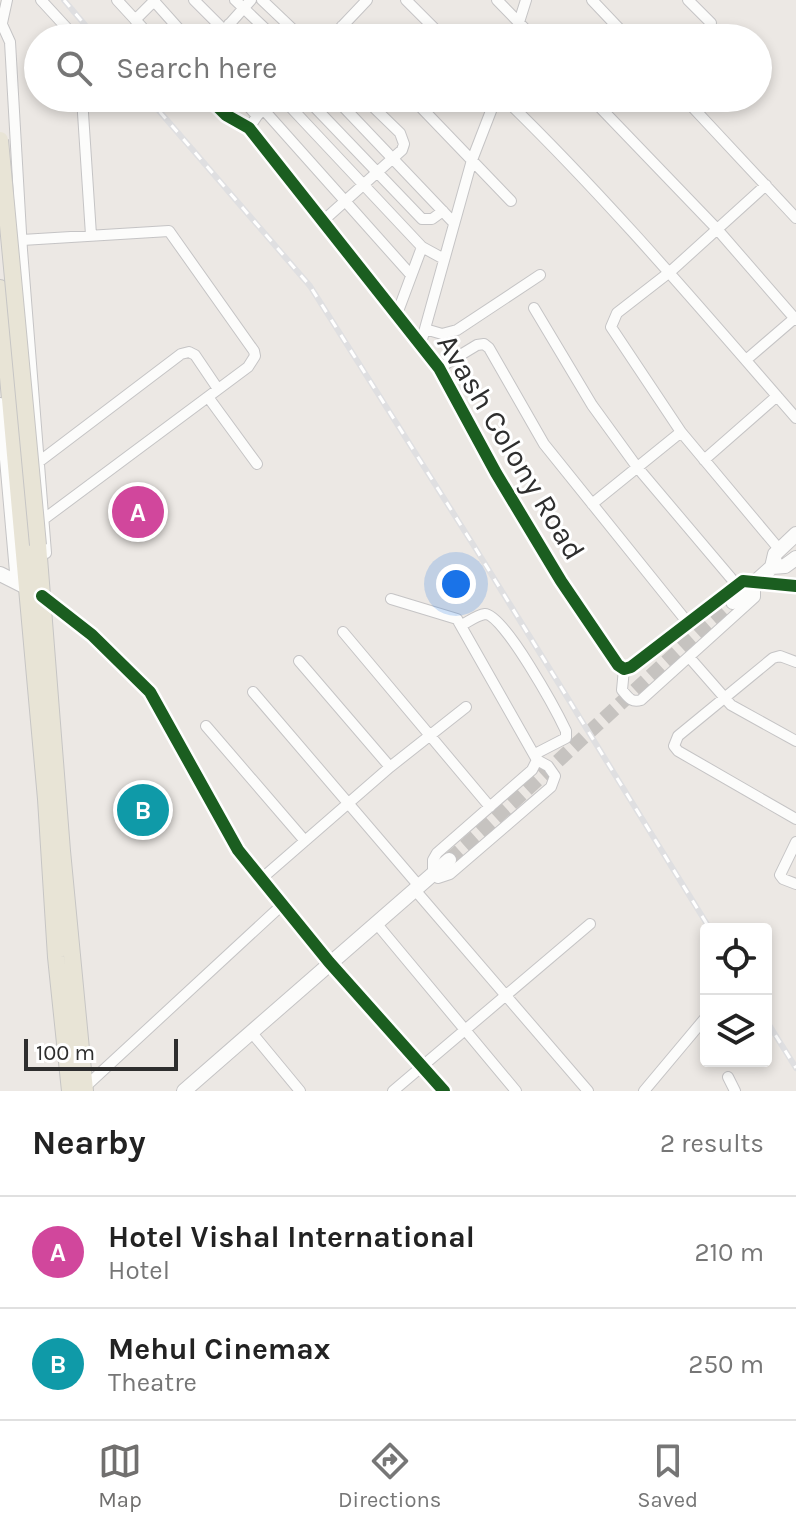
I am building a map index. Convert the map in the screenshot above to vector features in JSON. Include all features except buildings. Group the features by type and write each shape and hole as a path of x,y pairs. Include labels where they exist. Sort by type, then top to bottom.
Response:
{"main road":[{"path":"0,139 30,547 21,585 46,799 56,957 80,1090"},
{"path":"0,288 30,547 40,570 80,1090"},
{"path":"733,602 772,567 779,549 796,534"},
{"path":"772,567 785,566 796,558"},
{"path":"0,574 21,585"},
{"path":"195,1088 329,962 449,860"}],"street":[{"path":"7,0 1,22 10,42 40,461 46,555 40,570"},
{"path":"41,0 63,24"},
{"path":"117,0 139,24"},
{"path":"135,20 154,0 175,24"},
{"path":"194,0 216,24"},
{"path":"235,0 247,4 263,24"},
{"path":"262,0 287,24"},
{"path":"406,0 430,24"},
{"path":"497,0 519,22 526,0"},
{"path":"688,0 711,23"},
{"path":"344,24 365,1"},
{"path":"594,1 615,24"},
{"path":"229,24 247,4"},
{"path":"0,78 12,74"},
{"path":"83,112 91,235"},
{"name":"Avash Colony Road","path":"223,112 249,128 439,368 496,473 561,581 609,653 624,669 622,690 629,699 641,700 689,657"},
{"path":"249,128 260,112 411,275"},
{"path":"295,112 422,247 444,259"},
{"path":"319,112 422,219 432,219 443,211"},
{"path":"349,112 454,223"},
{"path":"324,220 402,150 404,139 378,112"},
{"path":"426,112 511,201"},
{"path":"421,343 472,160 491,112"},
{"path":"518,112 671,271 796,418"},
{"path":"604,112 717,229 796,318 746,360"},
{"path":"697,112 796,218"},
{"path":"0,139 15,129"},
{"path":"766,185 671,271 617,313 611,327 681,432 779,549"},
{"path":"0,218 20,205"},
{"path":"22,240 163,230 174,236 255,356 248,367 44,519"},
{"path":"397,314 422,247"},
{"path":"425,329 442,334 457,330 540,275"},
{"path":"534,308 592,405 637,467 736,584"},
{"path":"439,368 477,345 484,344 489,348 538,434 688,623"},
{"path":"40,461 181,354 189,352 195,355 218,389"},
{"path":"704,460 777,396"},
{"path":"208,397 257,464"},
{"path":"0,403 4,498 21,585"},
{"path":"592,504 681,432"},
{"path":"624,669 631,667 736,584 743,581 796,586"},
{"path":"755,583 755,597 689,657 738,710 796,741"},
{"path":"42,596 92,635 156,699 233,842 260,880 444,1091"},
{"path":"391,599 450,615 462,625 536,757 555,776 551,787 450,874 438,878 433,874 433,860 437,853 532,770 536,757 566,738 566,731 546,691 492,617 481,615 462,625"},
{"path":"343,632 490,807"},
{"path":"796,662 780,656 773,658 678,736 674,746 796,819"},
{"path":"299,661 390,767"},
{"path":"253,692 504,996 588,1091"},
{"path":"260,880 390,767 466,707"},
{"path":"206,726 305,841"},
{"path":"796,842 780,875 796,884"},
{"path":"80,1090 282,905"},
{"path":"376,923 516,1091"},
{"path":"393,1091 590,924"},
{"path":"644,1091 700,1024"},
{"path":"252,1033 300,1091"},
{"path":"728,1077 735,1091"}],"tunnel":[{"path":"449,860 733,602"}],"railway":[{"path":"64,0 84,24"},
{"path":"160,112 310,286 706,923"},
{"path":"772,1030 796,1068"}],"cycle path":[{"path":"223,112 249,128 439,368 496,473 561,581 618,665 624,669 631,667 743,581 796,586"},
{"path":"42,596 92,635 150,692 238,850 329,962 444,1091"}],"place":[{"name":"Hotel Vishal International","path":"138,512"},
{"name":"Mehul Cinemax","path":"143,810"}]}
